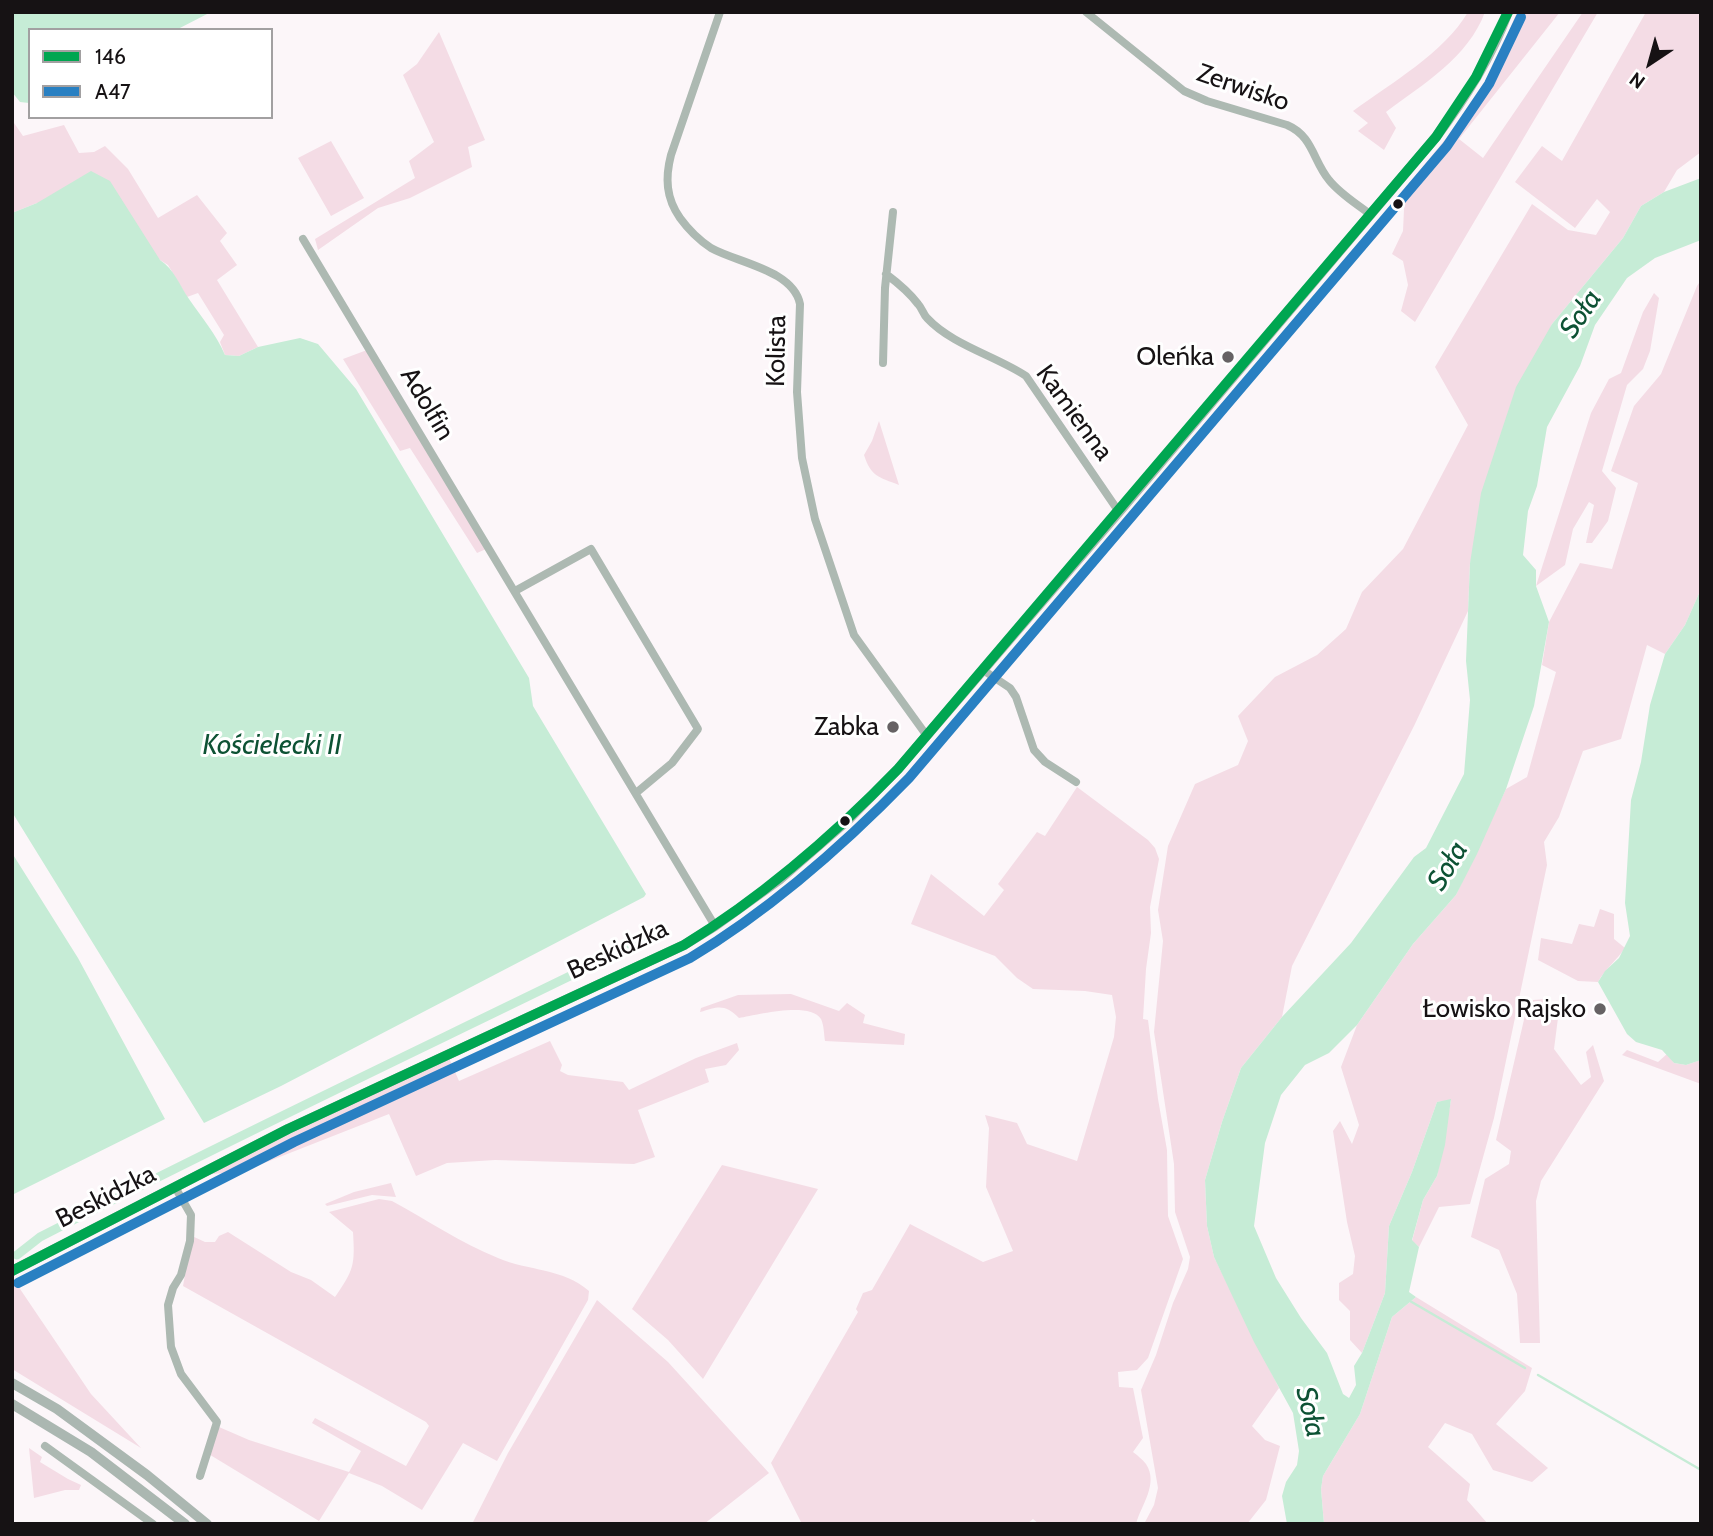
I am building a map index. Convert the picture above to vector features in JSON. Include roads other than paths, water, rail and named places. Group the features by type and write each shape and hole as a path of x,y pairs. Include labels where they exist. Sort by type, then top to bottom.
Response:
{"main road":[{"name":"Beskidzka","path":"12,1271 352,1098 669,952 715,926 779,880 889,780 1371,215 1461,103 1499,36 1508,12"},
{"path":"12,1383 57,1409 147,1475 207,1524"},
{"path":"12,1404 91,1452 185,1524"}],"street":[{"name":"Kolista","path":"720,12 671,155 667,177 670,199 679,217 700,240 718,251 778,276 796,292 800,304 797,392 802,458 815,519 854,635 927,736"},
{"name":"Zerwisko","path":"1086,12 1184,91 1296,129 1310,143 1328,179 1371,215"},
{"path":"883,363 886,274 893,212"},
{"name":"Adolfin","path":"303,239 715,926"},
{"name":"Kamienna","path":"886,274 902,285 927,317 948,333 981,353 1005,362 1026,376 1119,512"},
{"path":"515,591 591,549 698,729 672,764 636,793"},
{"path":"983,670 1010,688 1016,697 1034,750 1045,762 1076,782"},
{"path":"175,1187 191,1215 190,1241 169,1305 172,1347 181,1374 217,1422 200,1476"},
{"path":"45,1446 153,1524"}],"water":[{"path":"12,12 211,12 180,28 28,28 28,103 20,102 12,92"},
{"name":"Kościelecki II","path":"91,171 110,181 160,260 173,273 213,333 225,355 239,356 258,347 300,338 318,344 356,389 529,678 533,706 646,894 281,1086 204,1123 12,812 12,213 37,203"},
{"name":"Soła","path":"1701,178 1701,240 1655,258 1627,278 1595,325 1580,366 1547,427 1537,486 1528,511 1523,555 1536,570 1536,586 1549,622 1534,706 1506,789 1477,854 1456,895 1413,944 1357,1025 1329,1053 1305,1065 1281,1095 1265,1143 1254,1226 1276,1278 1327,1353 1343,1394 1349,1398 1356,1385 1354,1366 1362,1353 1385,1293 1389,1226 1437,1102 1451,1099 1445,1145 1437,1176 1423,1200 1412,1240 1419,1247 1409,1292 1416,1297 1392,1317 1360,1414 1323,1476 1321,1489 1324,1524 1287,1524 1282,1496 1286,1482 1297,1465 1299,1451 1293,1413 1254,1342 1214,1257 1207,1226 1205,1180 1222,1122 1241,1068 1282,1017 1351,943 1414,857 1426,848 1464,774 1470,700 1466,661 1470,563 1481,493 1516,387 1552,324 1623,238 1641,206 1664,192"},
{"path":"1701,589 1701,1060 1686,1065 1674,1063 1662,1050 1636,1042 1627,1034 1598,982 1619,958 1630,936 1625,903 1631,800 1641,762 1650,705 1665,654 1685,625"},
{"path":"12,853 78,958 165,1119 12,1195"}],"waterway":[{"path":"17,1255 40,1237 272,1120 662,931"},
{"path":"1410,1301 1525,1368"},
{"path":"1538,1375 1701,1470"}],"place":[{"name":"Oleńka","path":"1228,357"},
{"name":"Zabka","path":"893,727"},
{"name":"Łowisko Rajsko","path":"1600,1009"}]}
